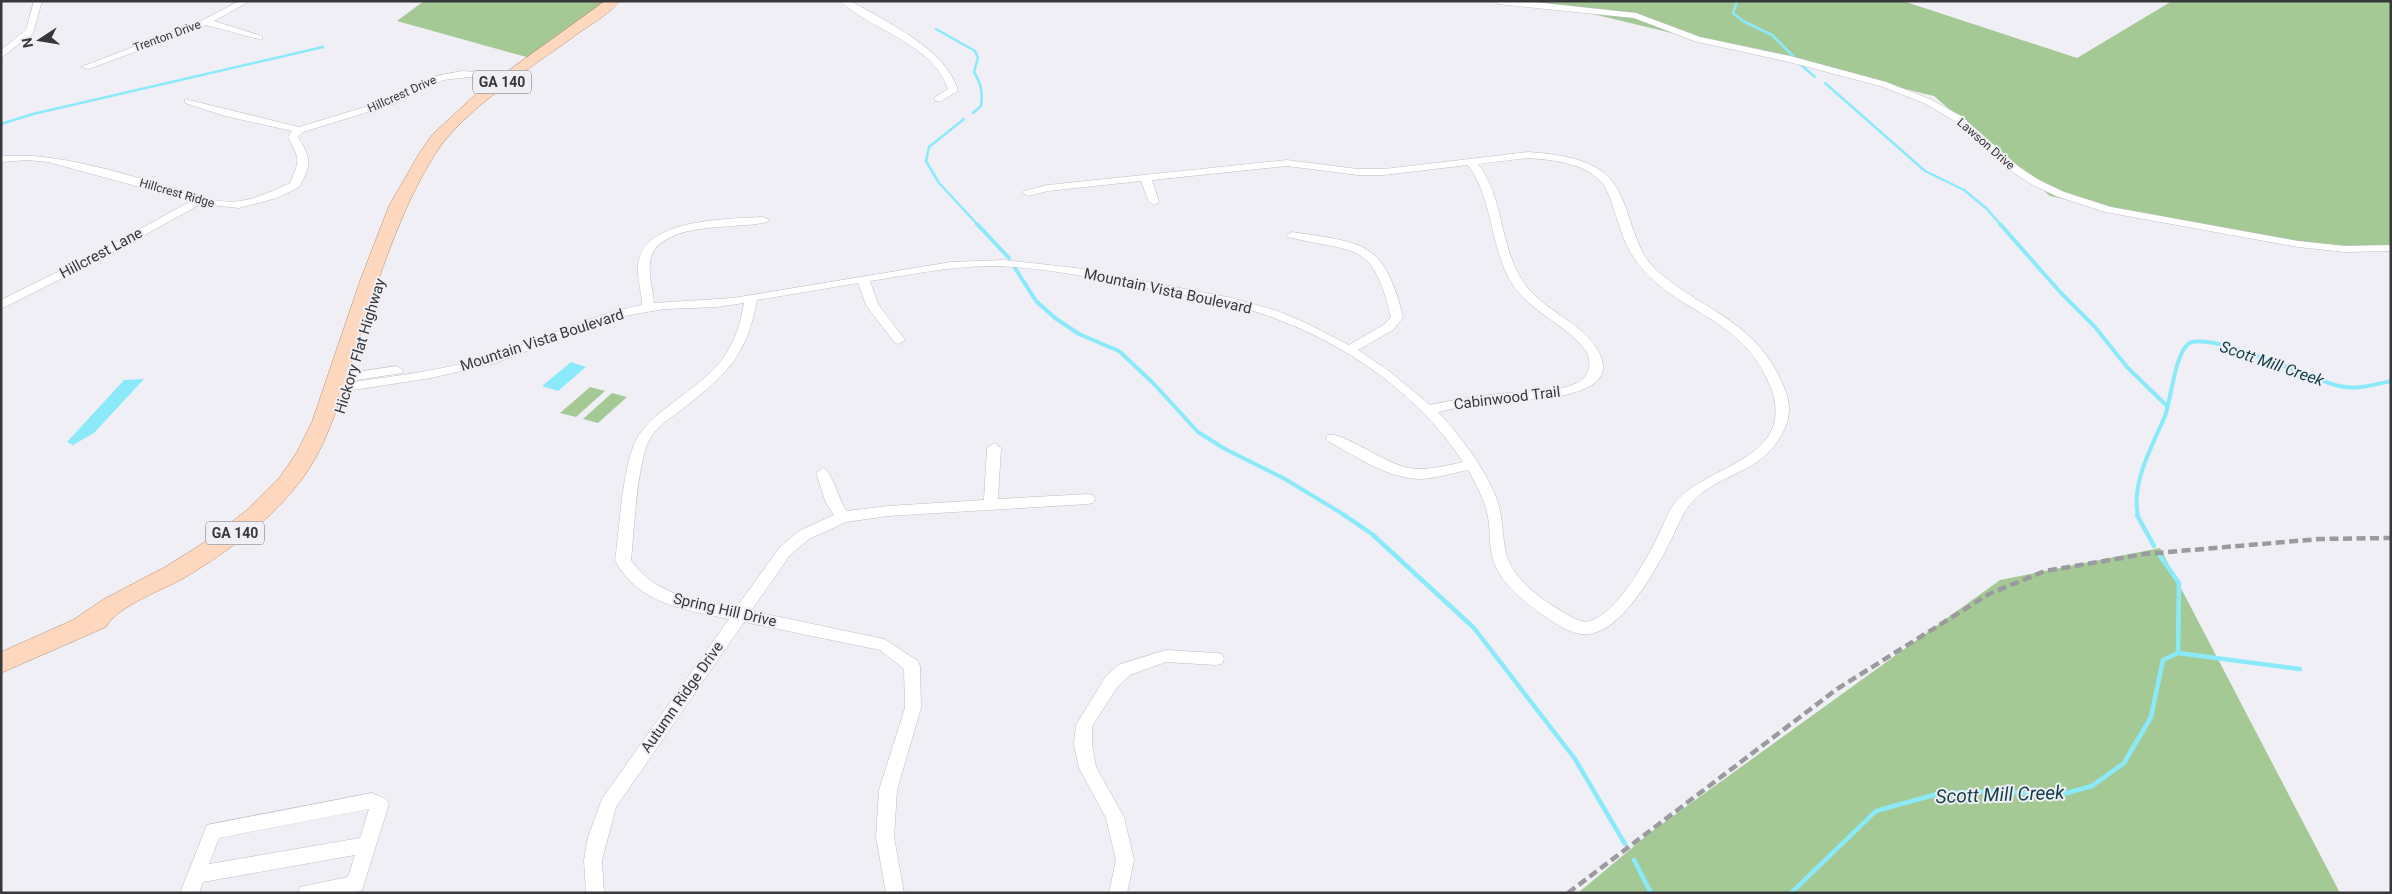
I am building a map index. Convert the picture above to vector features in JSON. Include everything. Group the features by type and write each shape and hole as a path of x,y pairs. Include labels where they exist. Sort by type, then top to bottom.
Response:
{"main road":[{"name":"Hickory Flat Highway","path":"1,663 83,625 116,613 182,579 219,556 270,516 295,491 315,465 328,442 369,281 405,190 439,137 466,110 508,77 614,1"}],"street":[{"path":"1,55 30,31 38,1"},
{"name":"Trenton Drive","path":"86,67 206,22 246,1"},
{"path":"844,1 917,44 949,74 953,90 938,99"},
{"name":"Lawson Drive","path":"1498,1 1636,16 1697,39 1790,59 1883,84 1927,101 1957,118 2015,169 2035,182 2060,194 2099,207 2290,243 2345,249 2391,248"},
{"path":"206,22 259,38"},
{"name":"Hillcrest Drive","path":"299,130 377,107 408,95 433,80 447,76 461,74 508,77"},
{"path":"188,101 217,111 252,117 299,130"},
{"name":"Hillcrest Ridge","path":"1,159 27,157 48,159 166,189 200,200 223,205 239,205 273,196 295,185 304,163 301,150 293,137 299,130"},
{"name":"Mountain Vista Boulevard","path":"344,383 431,374 491,360 610,315 648,303 732,303 751,297 951,265 1018,263 1047,266 1249,306 1324,336 1349,350 1380,370 1427,410 1452,436 1488,495 1495,518 1496,546 1504,570 1521,588 1564,622 1585,630 1602,624 1625,601 1662,543 1680,507 1696,490 1744,467 1764,452 1776,437 1784,417 1782,395 1761,352 1739,331 1662,279 1645,265 1628,235 1608,183 1594,172 1573,162 1549,156 1529,155 1384,172 1358,172 1287,163 1145,177 1028,192"},
{"name":"Cabinwood Trail","path":"1427,410 1450,404 1479,400 1562,392 1580,387 1592,378 1597,365 1592,352 1582,340 1549,315 1520,286 1505,260 1490,197 1483,179 1470,161"},
{"path":"1145,177 1154,202"},
{"name":"Hillcrest Lane","path":"1,305 106,252 200,200"},
{"path":"648,303 644,261 647,252 655,242 696,226 763,220"},
{"path":"1292,235 1359,248 1379,264 1397,317 1389,327 1349,350"},
{"path":"863,279 872,305 900,340"},
{"name":"Spring Hill Drive","path":"751,297 740,345 721,373 657,421 642,438 623,561 635,580 657,594 686,604 884,645 912,666 913,708 888,790 885,837 895,893"},
{"path":"1333,438 1380,464 1404,471 1420,474 1471,465"},
{"path":"992,504 994,448"},
{"path":"823,472 833,503 843,517"},
{"name":"Autumn Ridge Drive","path":"596,893 593,885 595,846 608,804 739,614 785,552 804,536 843,517 888,511 1088,499"},
{"path":"1118,893 1125,860 1115,817 1088,768 1083,744 1084,725 1112,681 1124,670 1166,656 1216,658"},
{"path":"189,893 213,831 372,801 380,804 355,884 307,893"},
{"path":"196,875 367,845"}],"green space":[{"path":"424,1 608,1 530,58 397,21"},
{"path":"1509,1 1903,1 2077,58 2172,1 2391,1 2391,247 2279,244 2050,196 1934,96 1572,9"},
{"path":"590,387 605,391 576,417 560,413"},
{"path":"612,393 627,397 598,423 583,419"},
{"path":"2160,548 2340,893 1578,893 1651,832 2000,580"}],"water":[{"path":"571,362 586,367 558,391 542,386"},
{"path":"144,379 94,433 73,445 67,442 124,380"}],"waterway":[{"path":"1737,1 1733,13 1743,21 1772,35 1794,57"},
{"path":"936,29 975,51 978,58 974,72 980,84 982,96 981,106 973,113"},
{"path":"1,124 33,114 323,47"},
{"path":"1801,65 1815,77"},
{"path":"1825,83 1925,171 1964,190 1987,209 2001,225"},
{"path":"964,119 929,147 926,161 939,183 978,225"},
{"path":"977,224 1009,258"},
{"path":"2000,224 2061,293 2095,327 2127,367 2167,406"},
{"path":"1015,268 1036,301 1055,318 1079,334 1119,351 1153,383 1198,432 1225,449 1285,479 1346,516"},
{"name":"Scott Mill Creek","path":"2167,406 2180,358 2188,344 2199,341 2216,343 2237,349 2339,386 2359,387 2391,381"},
{"name":"Scott Mill Creek","path":"2138,516 2137,490 2140,478 2167,406"},
{"path":"1344,515 1372,534 1474,628 1575,759 1625,844"},
{"name":"Scott Mill Creek","path":"2137,515 2154,546"},
{"name":"Scott Mill Creek","path":"2160,556 2179,583 2178,653"},
{"name":"Scott Mill Creek","path":"1791,893 1876,811 1941,793 2000,791 2056,796 2092,786 2124,763 2151,717 2163,660 2178,653"},
{"path":"2178,653 2300,669"},
{"path":"1634,860 1651,893"}],"railway":[{"path":"1568,893 1837,689 1989,594 2045,571 2145,554 2319,539 2391,538"}]}
